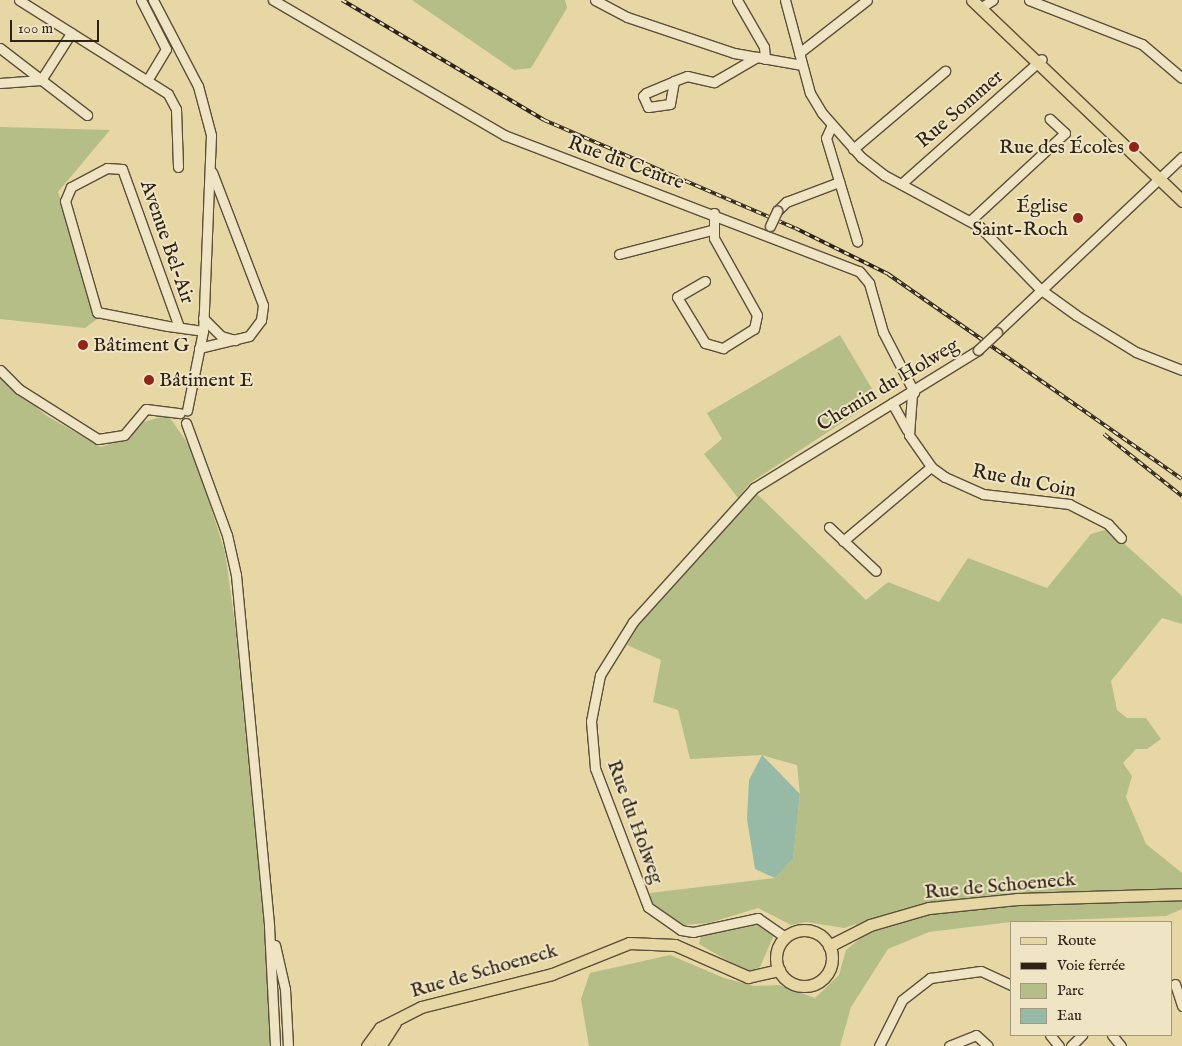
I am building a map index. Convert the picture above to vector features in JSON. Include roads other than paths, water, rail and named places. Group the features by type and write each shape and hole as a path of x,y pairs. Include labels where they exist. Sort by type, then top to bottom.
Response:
{"main road":[{"path":"983,2 1076,98 1160,182 1182,201"},
{"name":"Rue de Schoeneck","path":"829,946 870,925 929,908 1018,899 1182,894"},
{"path":"811,931 829,946 831,963 818,982 796,984 779,970 777,951 785,937 811,931"},
{"name":"Rue de Schoeneck","path":"367,1046 380,1028 448,998 543,976 610,948 646,942 675,945 748,977 779,970"},
{"name":"Rue de Schoeneck","path":"380,1046 399,1018"}],"street":[{"path":"19,0 34,4 71,33 173,100 178,166"},
{"path":"141,0 166,49 146,81"},
{"path":"153,0 204,100 211,134 211,210 203,331 184,412"},
{"name":"Rue du Centre","path":"273,0 504,134 714,213 769,230 863,273 883,332 913,393"},
{"path":"595,0 627,17 761,58 802,65"},
{"path":"674,81 691,76 714,82 761,58 764,46 737,0"},
{"path":"785,0 810,93 832,125 853,149 901,184 971,220 994,238 1040,289 1129,348 1182,370"},
{"path":"799,52 867,0"},
{"path":"1029,0 1142,44 1182,78"},
{"path":"41,80 71,33"},
{"path":"0,48 87,115"},
{"name":"Rue Sommer","path":"901,184 1040,61"},
{"path":"853,149 945,71"},
{"path":"0,83 41,80"},
{"path":"971,220 1065,133 1050,119"},
{"path":"832,125 826,138 857,240"},
{"path":"1040,289 1160,182 1182,157"},
{"path":"199,348 238,340 252,332 263,305 210,167"},
{"name":"Avenue Bel-Air","path":"178,327 122,169 107,168 72,187 65,201 97,312 178,327 203,331"},
{"path":"769,230 777,211 786,202 839,182"},
{"path":"211,210 225,206"},
{"path":"705,281 677,297 705,343 723,348 754,329 758,314 712,230 714,213"},
{"path":"619,254 712,230"},
{"name":"Chemin du Holweg","path":"743,499 754,488 892,403 913,393 978,350 1040,289"},
{"path":"203,318 221,336 238,340"},
{"path":"0,370 19,389 98,440 124,435 146,409 184,412 192,417 186,423 227,535 236,575 269,926 276,1046"},
{"path":"907,430 913,393"},
{"name":"Rue du Coin","path":"892,403 931,467 971,490 1068,504 1108,524 1121,538"},
{"path":"844,541 931,467"},
{"name":"Rue du Holweg","path":"743,499 622,635 600,676 590,744 619,840 648,907 658,918 693,932 758,918 785,937"},
{"path":"829,527 876,571"},
{"path":"269,926 285,989 288,1046"},
{"path":"880,1046 902,1000 930,978 966,970 1010,983"},
{"path":"1176,984 1182,1006"},
{"path":"949,1046 976,1035 988,1046"},
{"path":"1051,1036 1059,1046"},
{"path":"1071,1046 1081,1036"},
{"path":"1113,1036 1121,1046"}],"water":[{"path":"762,755 800,794 793,859 775,878 755,869 747,819 749,780"}],"railway":[{"path":"342,0 544,120 795,228 888,274 1182,479"},
{"path":"1104,434 1182,496"}],"place":[{"name":"Rue des Écoles","path":"1134,147"},
{"name":"Église Saint-Roch","path":"1078,218"},
{"name":"Bâtiment G","path":"83,345"},
{"name":"Bâtiment E","path":"149,380"}]}
